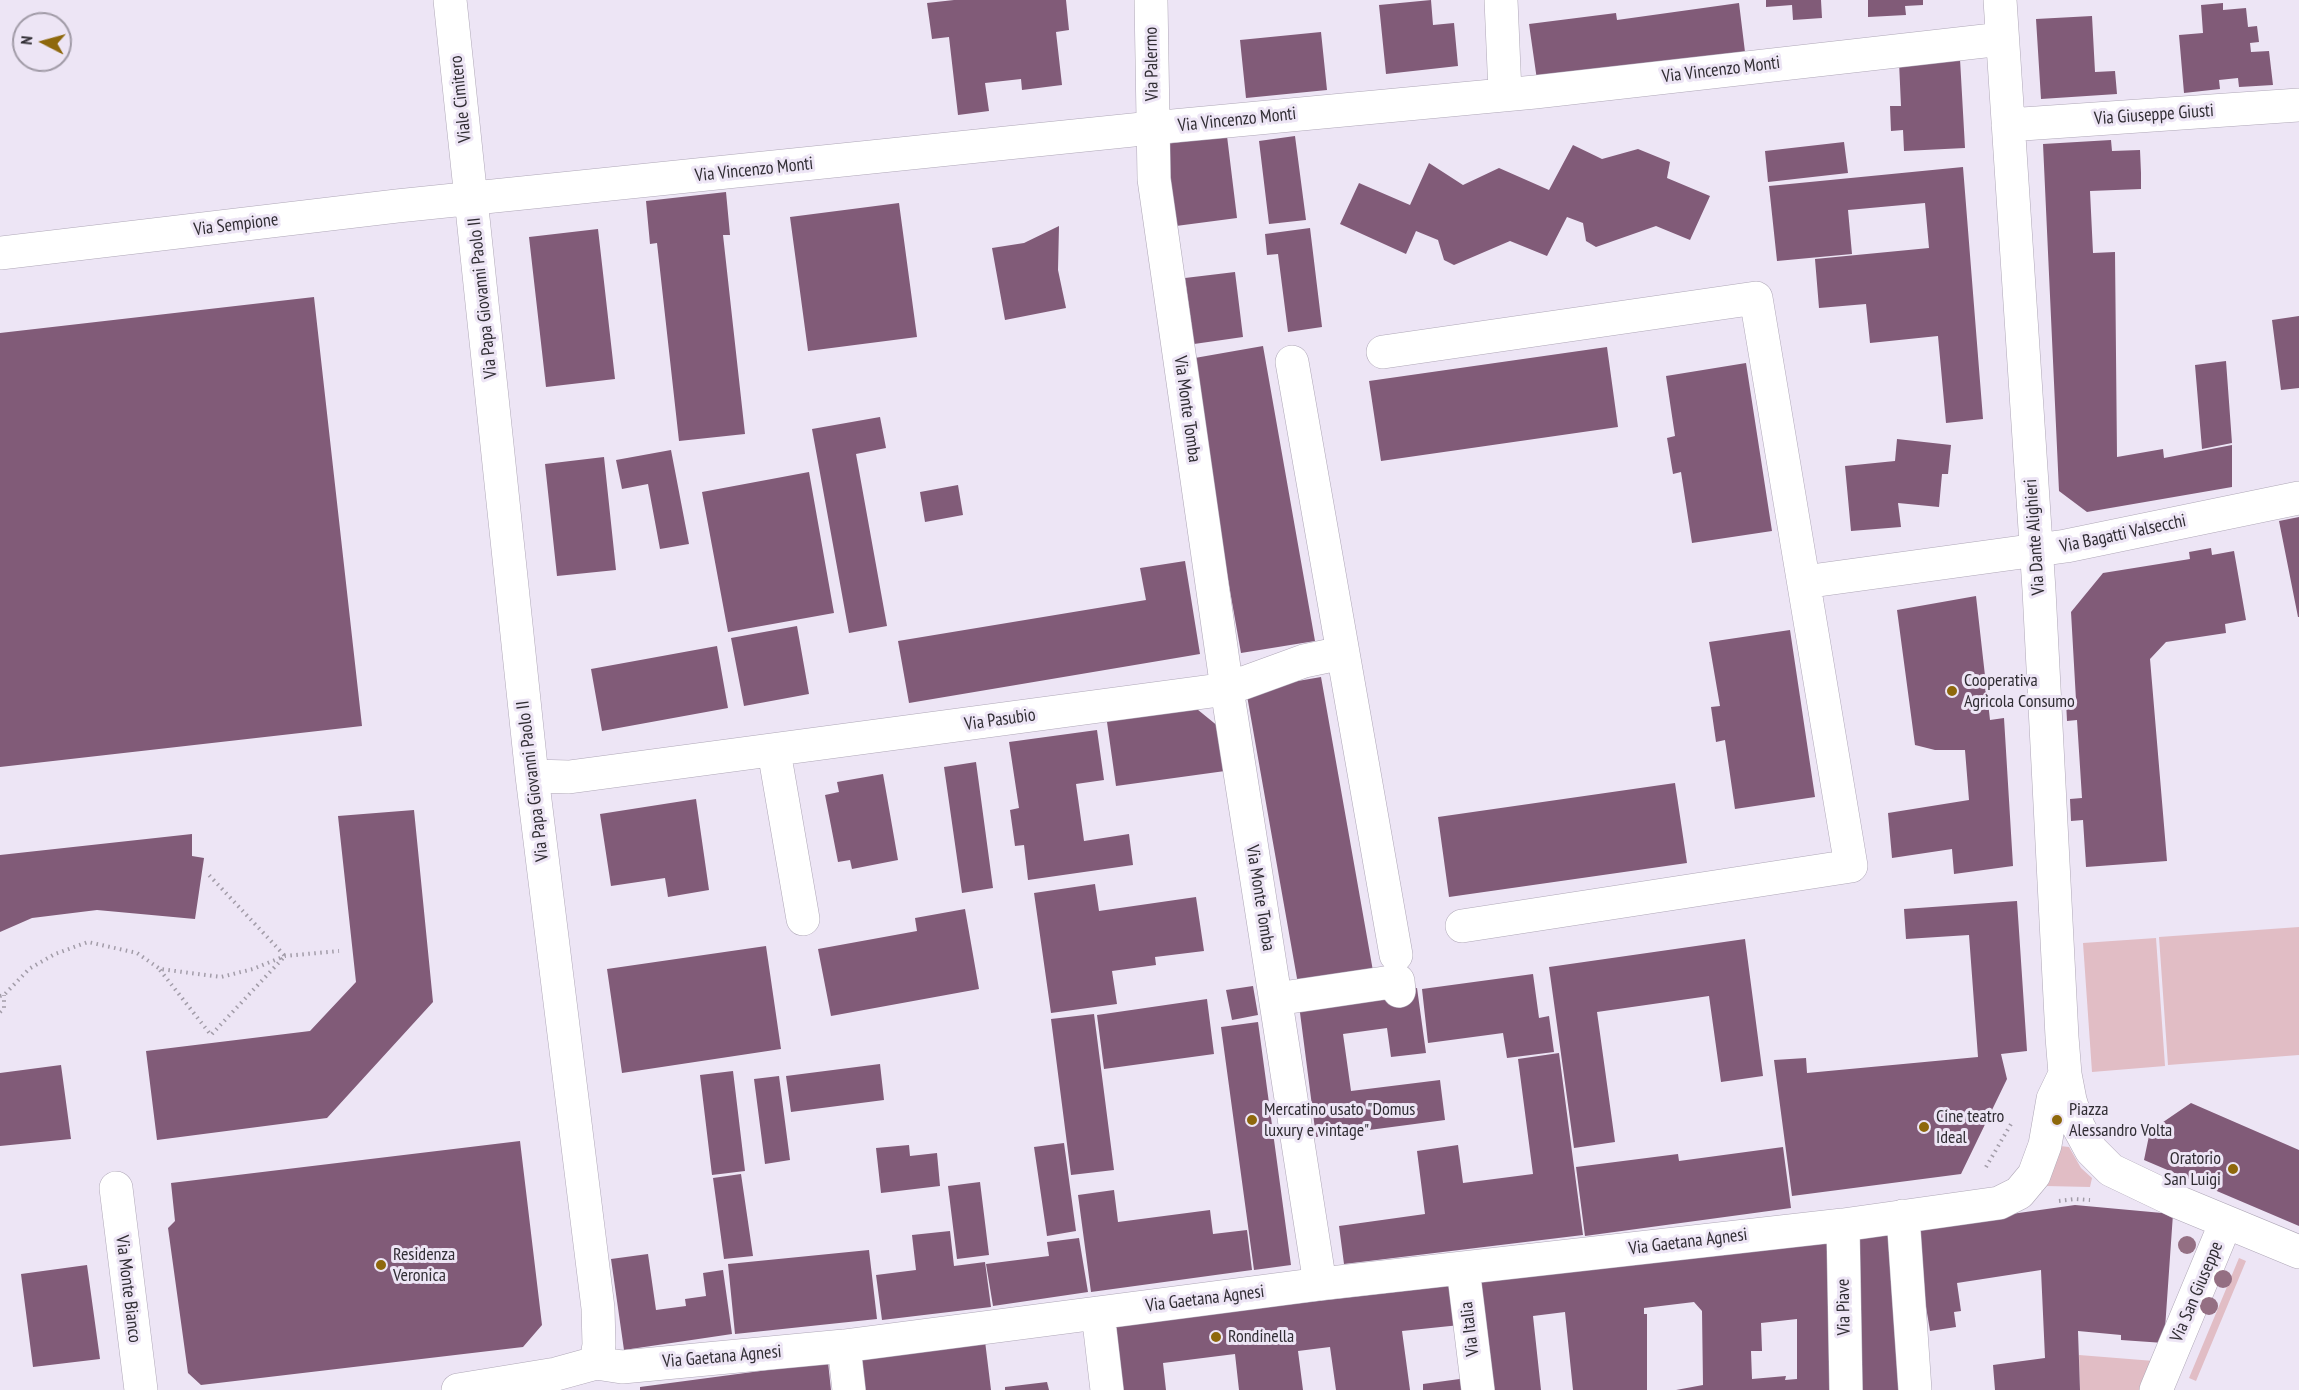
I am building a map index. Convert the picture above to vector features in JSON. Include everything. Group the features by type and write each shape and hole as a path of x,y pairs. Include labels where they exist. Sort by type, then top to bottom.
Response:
{"street":[{"name":"Viale Cimitero","path":"450,0 472,198"},
{"name":"Via Palermo","path":"1151,0 1154,65 1152,129"},
{"path":"1500,0 1505,93"},
{"name":"Via Dante Alighieri","path":"2000,0 2036,551 2065,1074"},
{"name":"Via Vincenzo Monti","path":"472,198 1505,93 1535,92 2002,39"},
{"name":"Via Giuseppe Giusti","path":"2008,125 2299,105"},
{"name":"Via Monte Tomba","path":"1152,129 1154,179 1227,689 1320,1284"},
{"name":"Via Sempione","path":"0,253 472,198"},
{"name":"Via Papa Giovanni Paolo II","path":"472,198 532,776 598,1308 599,1345 596,1363"},
{"path":"1383,352 1756,298 1851,866 1462,926"},
{"path":"1292,362 1396,955"},
{"name":"Via Bagatti Valsecchi","path":"1804,582 2036,551 2299,498"},
{"path":"1227,689 1304,661 1342,653"},
{"name":"Via Pasubio","path":"532,776 569,777 1227,689"},
{"path":"774,751 803,919"},
{"path":"1276,999 1398,981 1399,991"},
{"name":"Via San Giuseppe","path":"2065,1074 2078,1126 2100,1161 2123,1177 2299,1252"},
{"name":"Via Gaetana Agnesi","path":"458,1390 557,1382 596,1363 622,1367 844,1346 1320,1284 1843,1225 1999,1203 2010,1199 2028,1185 2042,1156 2053,1099 2065,1074"},
{"name":"Via Monte Bianco","path":"116,1188 141,1390"},
{"path":"1903,1216 1915,1390"},
{"name":"Via San Giuseppe","path":"2161,1376 2226,1222"},
{"name":"Via Piave","path":"1843,1225 1846,1390"},
{"name":"Via Italia","path":"1463,1268 1478,1390"},
{"path":"1098,1313 1107,1390"},
{"path":"844,1346 849,1390"}],"path":[{"path":"208,874 285,956"},
{"path":"0,1012 3,1008 2,996 29,969 55,954 88,942 137,953 160,969 211,1035 285,956"},
{"path":"160,969 220,977 253,969 285,956 339,951"}],"shaded area":[{"path":"2299,927 2299,1055 2168,1065 2159,937"},
{"path":"2156,938 2165,1066 2092,1072 2083,943"},
{"path":"2060,1146 2069,1147 2081,1168 2092,1178 2090,1187 2046,1186"},
{"path":"2239,1258 2246,1261 2196,1381 2189,1378"},
{"path":"2079,1355 2154,1361 2143,1390 2080,1390"}],"building":[{"path":"954,0 1066,0 1069,30 1056,32 1062,85 1022,90 1021,79 985,83 989,111 958,115 949,37 932,39 927,3"},
{"path":"1431,0 1433,25 1454,23 1458,66 1386,74 1379,5"},
{"path":"1766,0 1821,0 1822,18 1793,20 1792,5 1766,7"},
{"path":"1868,0 1923,0 1923,5 1905,6 1906,15 1868,17"},
{"path":"1739,3 1745,52 1537,80 1529,24 1616,13 1617,20"},
{"path":"2223,3 2223,10 2246,8 2248,27 2257,26 2259,42 2250,43 2251,52 2269,51 2273,85 2239,87 2238,78 2219,80 2220,89 2184,93 2179,35 2203,33 2201,5"},
{"path":"2092,16 2095,72 2115,71 2117,94 2041,99 2036,19"},
{"path":"1321,32 1327,90 1246,98 1240,40"},
{"path":"1960,59 1965,148 1904,151 1903,130 1891,131 1890,106 1901,106 1899,62"},
{"path":"1227,136 1237,218 1176,226 1165,144"},
{"path":"1295,136 1306,220 1269,224 1259,141"},
{"path":"2111,140 2112,151 2140,150 2141,173 2141,189 2090,191 2093,253 2115,252 2117,457 2163,449 2164,458 2232,445 2232,487 2087,512 2059,491 2043,144"},
{"path":"1844,142 1848,173 1768,182 1765,151"},
{"path":"1573,145 1602,159 1638,149 1670,162 1667,178 1710,196 1690,240 1656,226 1596,247 1586,241 1583,223 1567,217 1547,256 1510,241 1454,265 1444,260 1438,240 1416,231 1406,254 1340,224 1359,183 1410,205 1429,163 1463,185 1499,168 1549,190"},
{"path":"1963,167 1983,419 1946,423 1938,336 1870,343 1866,304 1819,308 1815,259 1929,248 1925,203 1848,210 1852,254 1777,261 1769,186"},
{"path":"726,192 730,235 723,235 745,434 679,441 657,243 650,244 646,201"},
{"path":"899,203 917,337 808,351 790,217"},
{"path":"1059,226 1058,270 1066,308 1005,320 992,248 1024,243"},
{"path":"1310,228 1322,327 1288,332 1278,254 1267,255 1265,234"},
{"path":"598,229 615,379 546,387 529,237"},
{"path":"1235,272 1243,337 1194,344 1185,278"},
{"path":"314,297 362,726 0,767 0,333"},
{"path":"2299,316 2299,388 2281,390 2272,320"},
{"path":"1263,346 1315,641 1241,653 1189,359"},
{"path":"1607,347 1618,427 1381,461 1369,381"},
{"path":"2226,361 2232,443 2202,449 2195,365"},
{"path":"1746,363 1772,531 1692,543 1681,472 1673,474 1667,438 1675,436 1666,376"},
{"path":"880,417 886,448 856,454 887,626 849,633 812,429"},
{"path":"1897,439 1951,445 1948,474 1942,474 1939,507 1898,503 1901,527 1851,531 1845,466 1895,461"},
{"path":"671,450 689,544 660,549 648,484 622,489 616,460"},
{"path":"604,457 616,570 557,576 545,464"},
{"path":"809,472 834,613 728,632 702,492"},
{"path":"958,485 963,515 925,522 920,492"},
{"path":"2299,517 2299,617 2298,617 2279,521"},
{"path":"2211,548 2212,555 2234,551 2246,620 2225,624 2226,633 2166,642 2150,659 2167,861 2086,867 2083,820 2071,821 2070,799 2082,798 2077,720 2067,721 2066,701 2076,700 2071,612 2103,573 2190,559 2189,552"},
{"path":"1185,561 1200,654 909,703 898,641 1146,600 1140,568"},
{"path":"1976,596 1990,720 2004,718 2013,866 1954,874 1952,849 1892,858 1888,813 1969,800 1965,750 1935,750 1915,745 1897,610"},
{"path":"797,626 809,694 744,706 731,638"},
{"path":"1790,630 1815,797 1735,809 1725,740 1716,742 1711,707 1720,706 1709,642"},
{"path":"717,646 728,708 602,731 591,669"},
{"path":"1321,677 1373,971 1298,984 1246,690"},
{"path":"1192,705 1219,727 1225,771 1116,786 1106,715"},
{"path":"1097,730 1104,780 1076,784 1084,841 1129,834 1133,865 1028,880 1024,845 1015,846 1010,810 1019,808 1009,742"},
{"path":"976,762 993,888 962,893 944,767"},
{"path":"883,774 898,860 852,869 850,860 838,862 825,795 839,792 837,782"},
{"path":"1675,783 1687,863 1449,897 1438,817"},
{"path":"696,799 709,890 668,897 665,878 611,886 600,814"},
{"path":"414,810 433,1002 327,1118 157,1140 146,1051 310,1031 356,982 338,816"},
{"path":"192,834 192,856 204,858 195,919 97,910 32,918 0,932 0,855"},
{"path":"1095,884 1099,911 1196,897 1204,951 1155,957 1156,965 1112,971 1117,1004 1051,1013 1034,893"},
{"path":"2017,901 2027,1051 2001,1054 2007,1079 1961,1174 1792,1196 1774,1060 1806,1058 1807,1073 1978,1057 1969,935 1906,939 1904,909"},
{"path":"965,909 979,989 831,1016 818,949 917,931 915,918"},
{"path":"1745,939 1763,1076 1721,1082 1709,996 1597,1012 1615,1142 1574,1148 1549,967"},
{"path":"766,946 781,1049 622,1073 607,969"},
{"path":"1533,974 1539,1018 1549,1016 1554,1052 1507,1058 1503,1033 1428,1043 1422,989"},
{"path":"1253,986 1258,1015 1232,1020 1226,990"},
{"path":"1417,988 1426,1053 1391,1057 1387,1028 1343,1034 1351,1091 1440,1080 1445,1120 1316,1137 1299,1005"},
{"path":"1207,999 1214,1054 1104,1069 1097,1015"},
{"path":"1094,1014 1114,1170 1071,1175 1051,1019"},
{"path":"1258,1022 1291,1265 1254,1270 1221,1027"},
{"path":"1559,1053 1583,1235 1344,1264 1339,1226 1425,1214 1417,1151 1458,1145 1463,1183 1533,1174 1518,1059"},
{"path":"880,1064 884,1100 791,1112 786,1076"},
{"path":"61,1065 71,1139 0,1146 0,1073"},
{"path":"733,1071 745,1171 712,1175 700,1075"},
{"path":"779,1076 790,1160 765,1164 754,1079"},
{"name":"Oratorio San Luigi","path":"2191,1103 2299,1150 2299,1226 2144,1160 2150,1131"},
{"path":"520,1141 542,1325 523,1347 201,1385 188,1373 168,1228 175,1221 171,1183"},
{"path":"1064,1143 1076,1231 1047,1236 1034,1147"},
{"path":"909,1145 910,1156 937,1153 940,1186 881,1193 876,1148"},
{"path":"1783,1147 1791,1208 1585,1236 1576,1167 1678,1154 1679,1161"},
{"path":"741,1174 753,1256 724,1259 713,1178"},
{"path":"980,1182 989,1255 957,1259 948,1186"},
{"path":"1114,1190 1118,1222 1210,1210 1213,1234 1247,1230 1252,1270 1091,1292 1078,1195"},
{"path":"2075,1205 2173,1214 2164,1343 2121,1340 2121,1335 2078,1331 2080,1390 1995,1390 1993,1365 2045,1358 2041,1270 1957,1283 1961,1311 1954,1312 1956,1327 1930,1331 1913,1228"},
{"path":"950,1231 954,1266 985,1262 991,1307 882,1320 876,1275 916,1270 912,1235"},
{"path":"1895,1233 1901,1390 1853,1390 1852,1237"},
{"path":"1079,1238 1088,1292 993,1306 986,1264 1049,1256 1047,1242"},
{"path":"1835,1239 1838,1390 1676,1390 1703,1385 1702,1311 1694,1302 1644,1308 1644,1314 1647,1314 1647,1390 1573,1390 1565,1312 1533,1316 1541,1390 1494,1390 1481,1282","holes":["1797,1319 1797,1379 1785,1380 1786,1376 1752,1379 1751,1351 1762,1351 1761,1323"]},
{"path":"869,1250 877,1319 735,1334 728,1264"},
{"path":"648,1254 656,1310 686,1306 685,1299 706,1296 703,1273 723,1270 732,1334 624,1350 611,1259"},
{"path":"87,1265 100,1359 33,1367 21,1274"},
{"path":"1455,1285 1460,1325 1402,1331 1410,1390 1336,1390 1330,1347 1298,1351 1303,1390 1239,1390 1235,1354 1163,1363 1166,1390 1121,1390 1113,1325"},
{"path":"985,1341 991,1390 861,1390 857,1358"},
{"path":"828,1362 831,1390 640,1390 640,1387"},
{"path":"1467,1378 1468,1390 1423,1390 1423,1384"},
{"path":"1047,1382 1049,1390 1005,1390 1005,1387"}],"place":[{"name":"Cooperativa Agricola Consumo","path":"1952,691"},
{"name":"Mercatino usato \"Domus luxury e vintage\"","path":"1252,1120"},
{"name":"Piazza Alessandro Volta","path":"2057,1120"},
{"name":"Cine teatro Ideal","path":"1924,1127"},
{"name":"Oratorio San Luigi","path":"2233,1169"},
{"name":"Residenza Veronica","path":"381,1265"},
{"name":"Rondinella","path":"1216,1337"}]}
